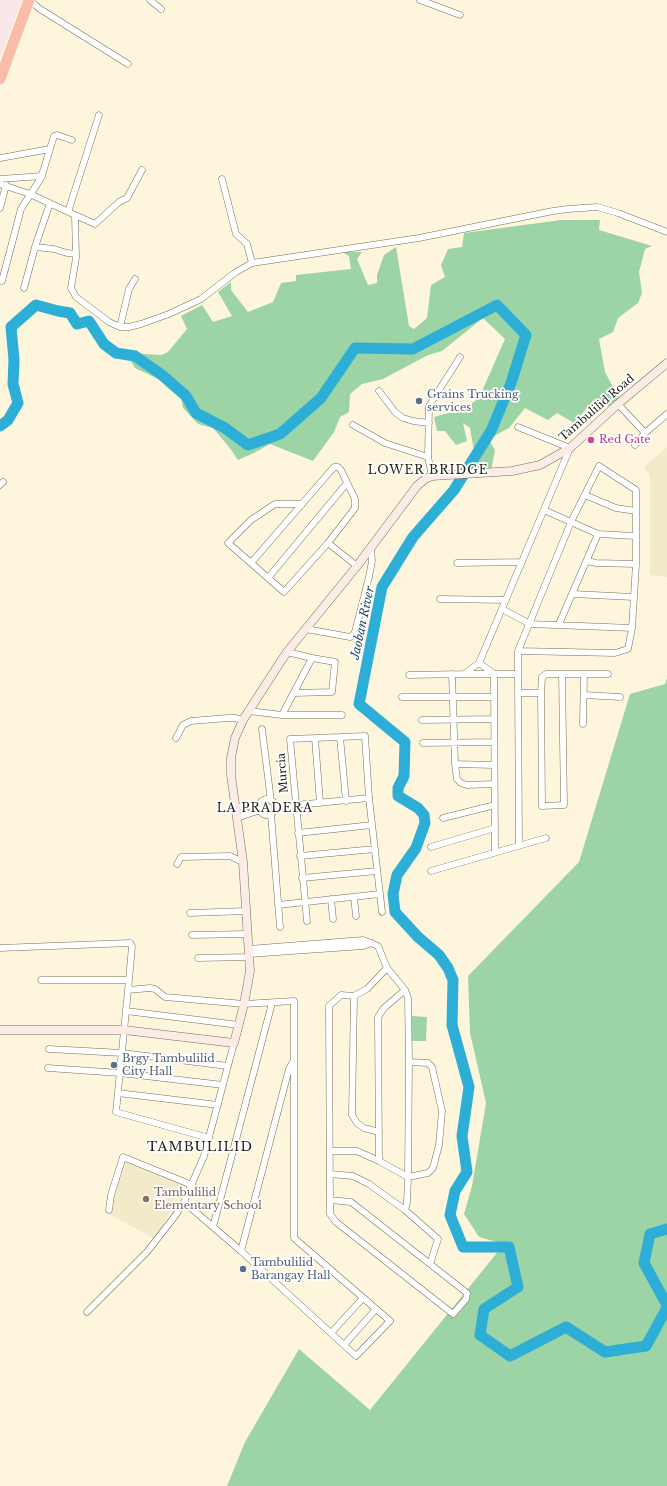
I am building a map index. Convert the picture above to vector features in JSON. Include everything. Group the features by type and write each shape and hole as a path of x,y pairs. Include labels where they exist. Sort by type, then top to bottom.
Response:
{"highway":[{"path":"0,79 29,0"}],"street":[{"path":"29,0 40,9 128,64"},
{"path":"150,0 161,9"},
{"path":"420,0 460,15"},
{"path":"68,212 99,115"},
{"path":"2,280 21,209 42,176 55,135 72,140"},
{"path":"0,158 50,149"},
{"path":"0,208 3,184 30,194 95,224 118,202 126,198 142,170"},
{"path":"0,179 42,176"},
{"path":"222,179 236,234 246,244 252,263"},
{"path":"24,288 35,247 50,203"},
{"path":"75,215 76,254 71,288 76,297 109,322 120,327 129,327 141,324 169,314 201,299 236,272 252,263 420,238 552,211 581,208 596,207 618,212 667,232"},
{"path":"35,247 54,249 76,254"},
{"path":"120,327 129,289 135,279"},
{"path":"87,1312 146,1252 175,1216 184,1202 204,1156 239,1025 250,971 243,862 231,776 231,758 236,738 243,720 286,652 357,566 417,486 425,479 432,476 428,457 428,406 460,357"},
{"name":"Tambulilid Road","path":"432,476 512,471 540,465 570,448 618,404 667,363"},
{"path":"379,391 395,412 403,418 429,423"},
{"path":"618,404 645,433"},
{"path":"635,445 645,433 667,414"},
{"path":"353,425 385,443 428,457"},
{"path":"464,674 479,663 570,448 518,427"},
{"path":"518,651 615,653 628,649 632,628 636,564 636,490 599,466 571,522 518,651 519,845"},
{"path":"251,563 334,467 338,467 341,470 354,499 355,508 328,543 284,592 228,543 251,520 275,504 302,504"},
{"path":"268,578 347,483"},
{"path":"585,495 616,508 636,511"},
{"path":"544,510 598,534 635,536"},
{"path":"559,624 598,534"},
{"path":"328,543 357,566"},
{"path":"306,629 350,637 352,636 355,632 372,560 371,548"},
{"path":"587,561 596,564 636,564"},
{"path":"457,563 522,562"},
{"path":"573,594 633,597"},
{"path":"440,599 506,600"},
{"path":"502,609 530,624 632,628"},
{"path":"286,652 335,662 332,692 294,692"},
{"path":"282,715 312,658"},
{"path":"479,663 494,674"},
{"path":"452,674 454,744 457,779 461,783 468,786 494,784"},
{"path":"494,674 495,852"},
{"path":"409,675 518,674"},
{"path":"562,674 564,805 542,806 541,693 543,675 546,674 562,674 608,674"},
{"path":"583,724 584,674"},
{"path":"518,693 541,693"},
{"path":"584,695 620,696"},
{"path":"402,697 494,697"},
{"path":"249,711 282,715 342,715"},
{"path":"176,738 183,725 191,721 228,718 243,720"},
{"path":"422,720 494,719"},
{"path":"262,729 271,801 275,807"},
{"path":"320,803 315,738 365,736 372,825 382,912"},
{"path":"340,737 346,801"},
{"name":"Murcia","path":"307,921 290,739 315,738"},
{"path":"423,743 454,744 494,742"},
{"path":"455,764 494,765"},
{"path":"275,807 370,798"},
{"path":"238,818 260,808 266,800 271,801"},
{"path":"443,818 495,805"},
{"path":"236,807 260,808"},
{"path":"275,807 272,814 280,927"},
{"path":"260,808 264,814 272,814"},
{"path":"298,833 372,825"},
{"path":"431,847 495,828"},
{"path":"431,871 546,838"},
{"path":"300,856 375,849"},
{"path":"177,864 181,857 230,856 243,862"},
{"path":"302,878 377,871"},
{"path":"278,905 380,894"},
{"path":"354,897 356,916"},
{"path":"331,899 333,919"},
{"path":"190,913 246,911"},
{"path":"192,935 248,934"},
{"path":"198,958 363,940 378,946 387,968 405,990 408,998 408,1177 407,1203 405,1210"},
{"path":"0,948 130,943 132,946 116,1112 209,1138"},
{"path":"330,1200 350,1202 467,1293 466,1298 453,1314 336,1222 330,1214 329,1006 341,995 354,996 367,989 387,968"},
{"path":"41,980 129,980"},
{"path":"128,990 150,988 155,989 165,997 244,1004 294,1001 294,1238 390,1321 356,1356 241,1251 184,1202"},
{"path":"379,1161 378,1017 384,1008 405,990"},
{"path":"354,996 352,1115 364,1128 379,1132"},
{"path":"213,1227 272,1003"},
{"path":"126,1011 239,1025"},
{"path":"0,1030 124,1030 234,1043"},
{"path":"50,1049 122,1053 228,1066"},
{"path":"241,1251 289,1069 294,1059"},
{"path":"330,1151 357,1151 408,1177 428,1173 433,1168 439,1144 442,1111 432,1067 428,1063 409,1062"},
{"path":"48,1068 120,1073 223,1085"},
{"path":"118,1093 218,1104"},
{"path":"109,1210 111,1195 123,1156 192,1185"},
{"path":"330,1174 353,1176 369,1184 405,1210 438,1239 430,1264"},
{"path":"331,1333 363,1298"},
{"path":"344,1345 376,1309"}],"shaded area":[{"path":"0,0 22,0 0,58"},
{"path":"667,447 667,577 650,575 650,476 644,467"},
{"name":"Tambulilid Elementary School","path":"125,1161 186,1185 155,1239 109,1214"}],"green space":[{"path":"561,220 600,220 599,230 652,246 645,249 639,272 642,293 638,303 618,318 613,332 599,339 605,372 620,400 611,407 595,399 574,423 557,413 548,420 525,408 509,428 494,436 490,442 495,450 490,476 484,461 477,469 470,428 463,423 467,441 456,445 445,431 437,431 434,417 448,413 459,413 479,398 505,339 483,318 442,351 428,355 383,379 362,384 350,394 349,412 340,417 334,432 313,461 270,444 238,460 213,428 198,424 183,408 181,398 169,384 135,368 126,353 161,355 168,352 187,329 181,316 202,305 213,322 232,316 218,292 231,282 231,290 248,312 273,302 281,283 296,281 296,275 351,269 349,256 342,252 362,252 357,259 368,285 377,283 377,275 384,255 396,247 409,326 414,329 427,318 431,285 445,277 441,265 448,249 462,247 464,233"},
{"path":"667,678 667,1486 227,1486 245,1442 299,1349 370,1410 504,1244 479,1237 464,1214 472,1186 486,1103 470,1033 468,976 579,862 630,694 665,684"},
{"path":"412,1016 427,1017 426,1041 411,1041"}],"waterway":[{"name":"Jaoban River","path":"0,426 8,420 18,403 13,384 14,360 11,327 36,305 70,313 77,324 89,321 104,344 116,353 135,356 162,375 186,396 196,413 225,428 248,445 280,434 321,398 355,348 413,349 497,305 526,335 511,383 491,431 454,490 413,537 382,587 359,704 405,742 404,776 398,788 398,796 418,808 424,815 425,823 416,848 397,875 393,894 395,912 418,937 439,955 448,968 453,980 452,1025 469,1087 462,1136 467,1172 455,1191 450,1215 463,1247 509,1247 518,1287 484,1309 480,1335 510,1356 566,1327 605,1352 646,1346 667,1308"},
{"name":"Jaoban River","path":"667,1229 650,1234 644,1263 667,1305"}],"place":[{"name":"Grains Trucking services","path":"419,401"},
{"name":"Red Gate","path":"591,440"},
{"name":"Brgy Tambulilid City Hall","path":"114,1065"},
{"name":"Tambulilid Elementary School","path":"146,1199"},
{"name":"Tambulilid Barangay Hall","path":"243,1269"}],"district":[{"name":"LOWER BRIDGE","path":"428,471"},
{"name":"LA PRADERA","path":"265,809"},
{"name":"TAMBULILID","path":"200,1147"}]}
